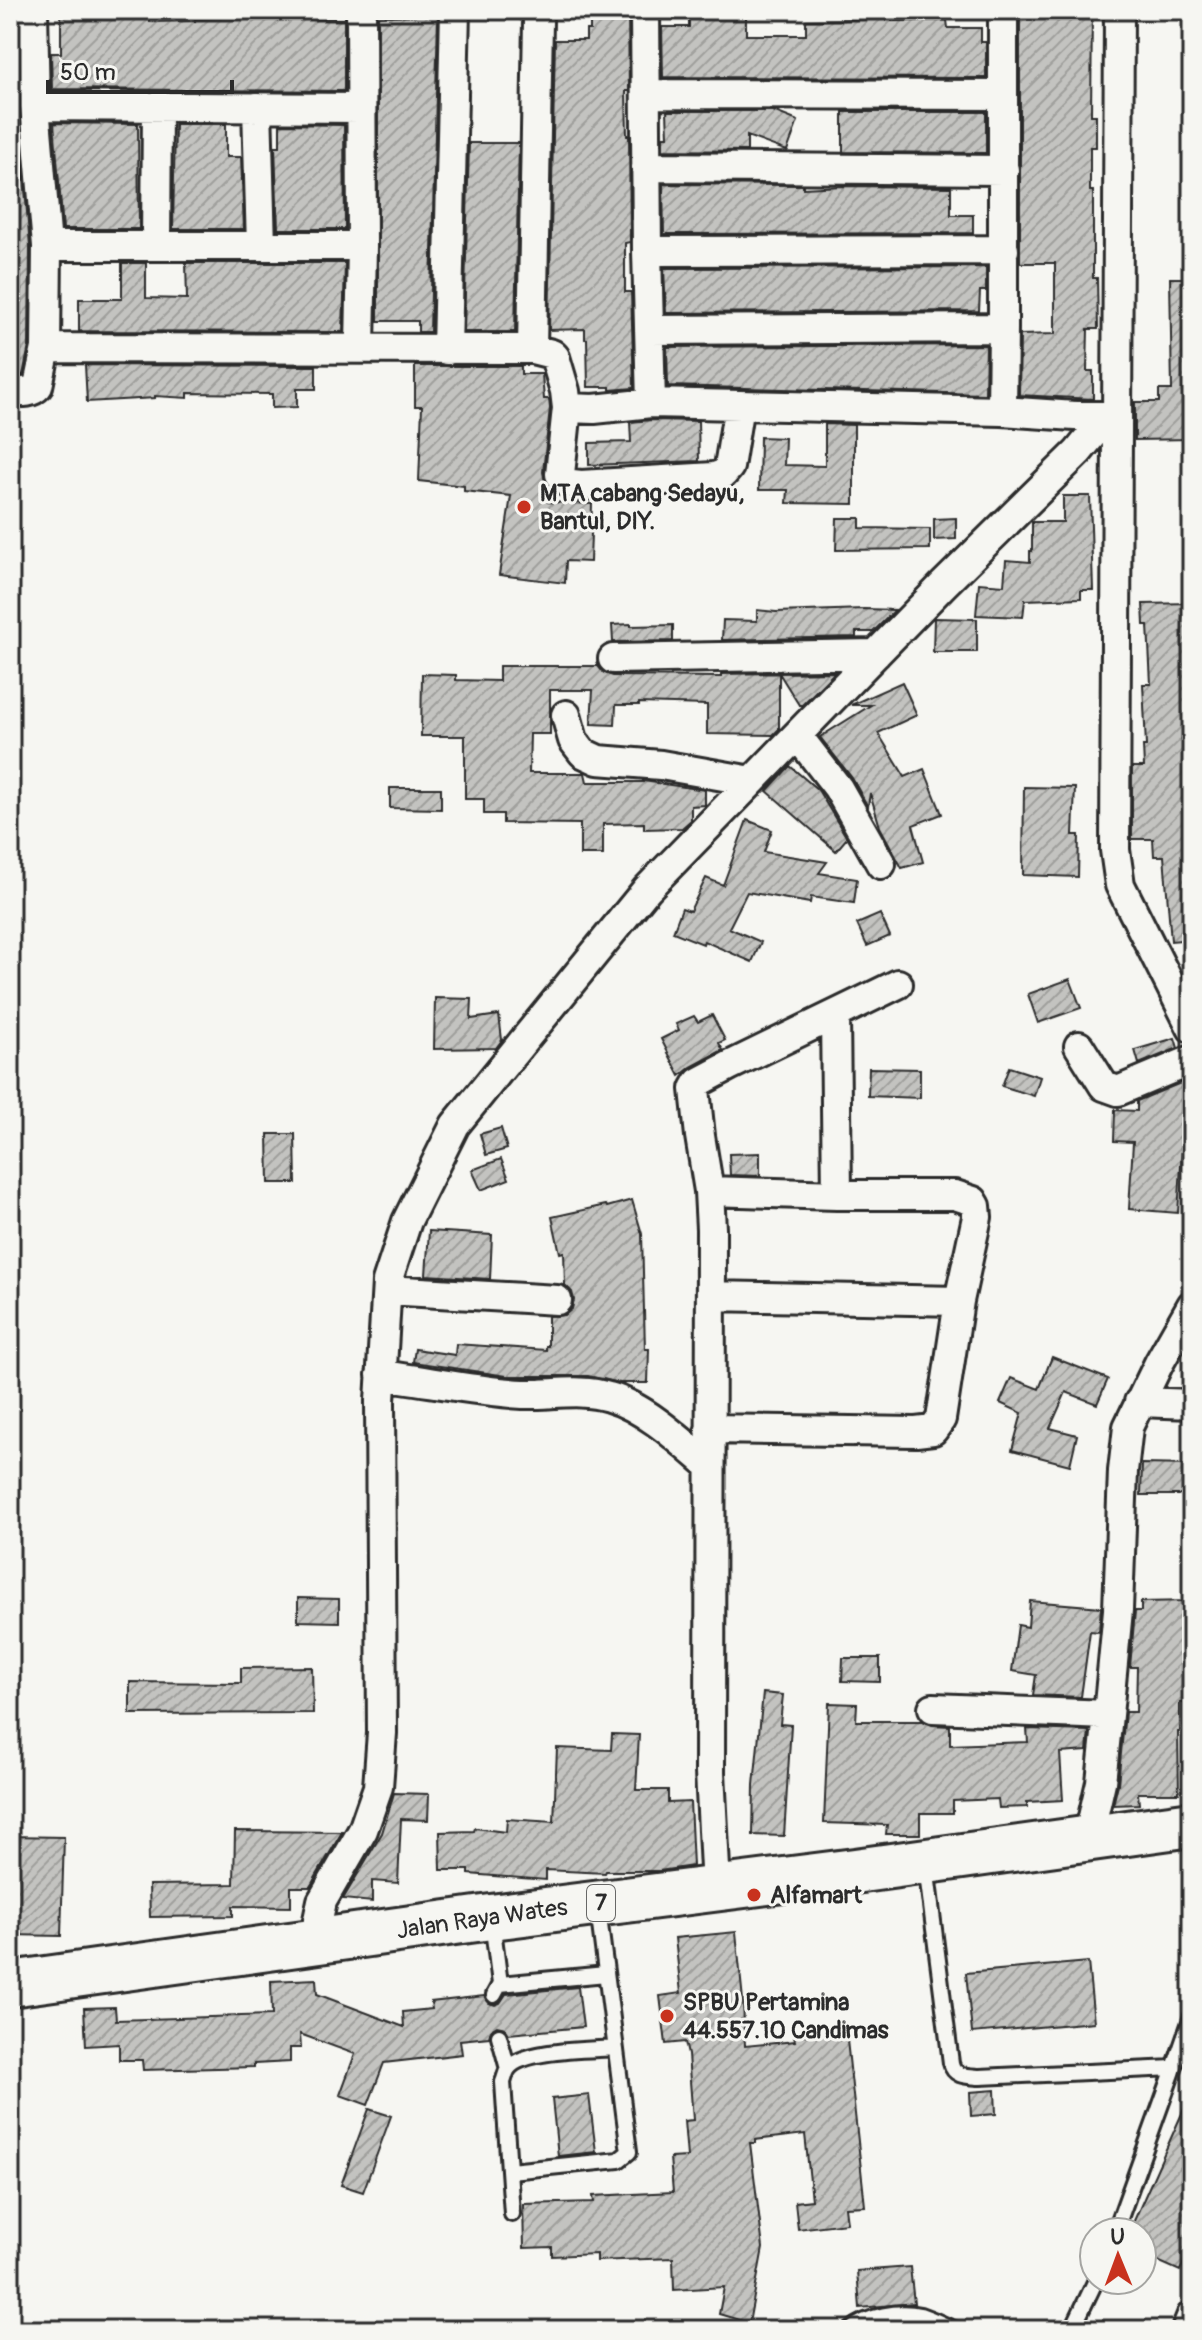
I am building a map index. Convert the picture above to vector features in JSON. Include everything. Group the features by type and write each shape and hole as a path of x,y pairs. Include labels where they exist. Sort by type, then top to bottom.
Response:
{"highway":[{"name":"Jalan Raya Wates","path":"10,1984 1192,1824"}],"street":[{"path":"10,392 35,390 46,348 47,246 35,106 33,10"},
{"path":"360,347 361,10"},
{"path":"447,350 455,10"},
{"path":"645,10 651,403"},
{"path":"1002,411 1003,10"},
{"path":"1119,10 1107,416 1115,850 1120,885 1192,1028"},
{"path":"532,349 541,11"},
{"path":"647,94 1003,95"},
{"path":"35,106 361,108"},
{"path":"156,246 157,106"},
{"path":"257,107 261,246"},
{"path":"646,167 1004,170"},
{"path":"47,246 362,246"},
{"path":"647,251 1004,250"},
{"path":"649,330 1003,328"},
{"path":"46,348 532,349 552,354 565,391 567,408 560,474 567,483 581,485 723,474 729,467 739,405"},
{"path":"567,408 594,409 651,403 1107,416"},
{"path":"319,1941 318,1920 322,1901 363,1830 378,1787 382,1733 380,1401 387,1282 407,1221 455,1125 647,889 1078,452 1107,416"},
{"path":"613,659 876,654"},
{"path":"566,715 573,740 583,753 598,760 661,765 752,781"},
{"path":"797,735 838,788 881,864"},
{"path":"716,1888 710,1772 709,1191 695,1089 699,1082 898,984"},
{"path":"835,1015 837,1195"},
{"path":"1079,1046 1104,1086 1118,1091 1192,1060"},
{"path":"709,1191 955,1195 973,1201 977,1217 959,1301 943,1412 933,1430 710,1429"},
{"path":"387,1290 557,1300"},
{"path":"711,1296 959,1301"},
{"path":"1088,1839 1101,1782 1108,1715 1118,1610 1123,1471 1128,1427 1192,1305"},
{"path":"381,1375 523,1394 580,1391 611,1397 669,1432 710,1466"},
{"path":"1139,1402 1192,1404"},
{"path":"933,1708 1108,1715"},
{"path":"1186,2330 1192,2315"}],"lane":[{"path":"926,1862 952,2069 958,2074 980,2077 1174,2068"},
{"path":"510,2171 619,2160 629,2152 597,1903"},
{"path":"491,1917 497,1990 606,1974"},
{"path":"1121,2216 1192,2016"},
{"path":"499,2036 508,2069"},
{"path":"512,2214 503,2082 508,2069 523,2058 537,2055 615,2048"},
{"path":"1072,2330 1088,2296"},
{"path":"851,2330 858,2324 886,2315 917,2314 956,2330"}],"building":[{"path":"590,10 628,10 629,91 626,91 630,242 625,243 625,292 631,292 634,388 610,390 610,387 588,387 585,329 549,330 555,40 586,40 586,30 590,30"},
{"path":"1020,10 1092,10 1091,115 1096,115 1096,147 1090,147 1090,191 1093,191 1093,278 1097,278 1098,329 1088,329 1087,371 1093,371 1093,399 1019,395 1020,335 1055,334 1055,263 1020,263"},
{"path":"150,13 150,22 276,14 295,14 295,19 344,19 344,91 52,89 51,53 61,53 61,16"},
{"path":"689,14 746,14 746,35 806,35 806,20 892,16 892,21 947,20 948,28 981,28 981,42 986,42 986,78 663,77 662,27 689,27"},
{"path":"438,15 430,332 418,332 418,321 378,321 378,16"},
{"path":"667,111 773,111 798,121 787,151 747,136 747,151 663,150 663,136 668,136"},
{"path":"843,112 986,112 986,153 843,152"},
{"path":"54,123 138,124 139,229 63,229"},
{"path":"175,124 226,124 226,157 241,157 244,229 173,229"},
{"path":"280,124 344,125 345,229 278,229 275,146 280,146"},
{"path":"469,143 519,143 515,332 464,332"},
{"path":"10,154 22,154 30,247 29,346 23,375 10,375"},
{"path":"663,184 803,185 803,188 951,187 951,215 973,215 973,233 664,234"},
{"path":"122,263 146,263 146,298 187,299 186,263 345,263 343,332 79,331 79,299 122,299"},
{"path":"986,267 986,291 980,291 979,311 666,313 664,268"},
{"path":"1170,278 1192,278 1192,439 1135,440 1135,402 1159,402 1159,390 1172,390"},
{"path":"986,345 985,394 668,386 667,347"},
{"path":"85,365 316,366 316,389 297,389 297,407 272,408 272,394 188,393 188,398 155,396 87,402"},
{"path":"415,366 521,366 521,374 542,374 544,399 549,399 550,408 543,472 549,489 548,502 592,504 590,562 566,561 565,583 499,575 511,496 464,491 464,486 419,481 422,406 415,406"},
{"path":"698,421 699,461 589,465 589,443 631,442 630,422"},
{"path":"825,424 854,425 854,504 787,503 788,490 759,490 760,437 785,438 784,465 825,466"},
{"path":"1063,496 1090,496 1093,590 1081,590 1081,598 1025,600 1023,617 976,615 979,583 1004,585 1006,560 1030,562 1032,522 1063,522"},
{"path":"837,518 860,518 860,528 930,529 930,549 836,550"},
{"path":"956,518 956,539 934,540 934,519"},
{"path":"1192,603 1192,713 1189,713 1192,939 1171,941 1164,856 1154,856 1153,839 1132,839 1132,767 1144,767 1143,684 1151,684 1148,625 1144,625 1143,604"},
{"path":"757,610 895,610 873,632 856,632 856,637 722,640 723,620 757,621"},
{"path":"934,618 977,619 977,652 933,652"},
{"path":"612,625 673,625 673,641 613,642"},
{"path":"499,666 598,666 604,673 613,676 721,677 721,674 835,672 802,705 799,705 779,673 779,729 773,735 707,734 707,705 616,705 615,725 591,724 593,690 550,690 550,734 530,734 529,773 585,773 587,782 643,781 705,790 705,805 691,806 691,820 682,828 644,829 644,823 603,824 603,855 580,855 580,824 503,823 503,814 484,814 484,799 465,799 465,736 421,736 422,674 456,675 456,680 499,681"},
{"path":"902,682 917,715 878,733 905,777 924,769 942,814 913,825 923,862 902,868 880,827 870,793 868,807 852,778 820,737 871,705 851,705"},
{"path":"790,766 818,790 847,838 836,851 767,791"},
{"path":"1024,787 1075,788 1073,835 1079,835 1078,877 1023,875"},
{"path":"390,788 441,788 441,809 390,808"},
{"path":"747,820 772,830 764,852 827,862 819,873 857,879 854,903 811,897 810,903 747,892 729,928 761,942 752,962 704,941 703,944 673,932 682,908 690,911 706,878 723,885"},
{"path":"880,914 890,936 867,946 857,924"},
{"path":"1070,979 1081,1008 1038,1023 1028,994"},
{"path":"435,998 472,999 471,1019 499,1015 502,1040 496,1048 434,1049"},
{"path":"712,1015 725,1040 719,1043 723,1050 680,1076 661,1039 679,1030 676,1024 694,1016 698,1022"},
{"path":"1175,1038 1178,1048 1139,1064 1135,1050"},
{"path":"1009,1067 1040,1077 1034,1096 1002,1086"},
{"path":"869,1068 920,1069 920,1098 868,1096"},
{"path":"1188,1080 1192,1083 1192,1122 1184,1122 1178,1213 1129,1209 1133,1142 1114,1141 1115,1110 1137,1111 1137,1101"},
{"path":"501,1128 507,1149 486,1155 480,1134"},
{"path":"268,1134 295,1134 296,1183 269,1183"},
{"path":"760,1153 760,1176 730,1175 729,1154"},
{"path":"501,1159 509,1179 481,1190 472,1170"},
{"path":"632,1200 642,1234 648,1383 620,1383 588,1376 507,1376 413,1362 415,1349 455,1355 456,1344 546,1350 548,1316 565,1315 572,1309 574,1300 572,1292 565,1285 564,1252 560,1253 552,1217"},
{"path":"429,1231 492,1235 490,1279 426,1275"},
{"path":"1052,1357 1108,1379 1097,1404 1066,1392 1050,1428 1077,1435 1070,1465 1012,1450 1022,1413 1000,1403 1011,1378 1039,1389"},
{"path":"1142,1464 1192,1465 1192,1495 1141,1495"},
{"path":"298,1598 339,1599 339,1622 298,1621"},
{"path":"1030,1601 1101,1607 1099,1632 1090,1631 1081,1697 1033,1695 1036,1675 1012,1671 1018,1625 1028,1627"},
{"path":"1189,1601 1192,1703 1180,1703 1179,1793 1138,1793 1139,1804 1113,1805 1125,1712 1136,1712 1137,1667 1130,1667 1135,1611 1141,1611 1141,1602"},
{"path":"843,1658 880,1658 880,1682 842,1681"},
{"path":"312,1667 313,1713 130,1714 130,1682 241,1683 241,1668"},
{"path":"763,1693 783,1695 780,1724 791,1725 784,1836 753,1835 754,1785"},
{"path":"829,1703 857,1704 856,1721 923,1721 950,1726 950,1745 1028,1742 1027,1729 1089,1731 1087,1751 1060,1753 1063,1800 1027,1802 1027,1807 999,1808 998,1799 953,1801 953,1813 920,1813 920,1834 886,1834 887,1825 824,1823"},
{"path":"612,1734 639,1735 636,1790 668,1790 668,1803 690,1802 693,1866 605,1873 546,1870 546,1880 469,1874 469,1870 441,1870 440,1832 474,1831 475,1828 506,1832 507,1819 554,1822 557,1748 611,1750"},
{"path":"394,1793 429,1794 428,1820 401,1819 398,1883 372,1881 372,1902 343,1899 382,1833"},
{"path":"235,1831 342,1832 310,1887 291,1887 291,1907 233,1906 233,1916 150,1917 149,1885 234,1884"},
{"path":"10,1836 64,1837 61,1936 10,1935"},
{"path":"736,1932 745,2046 795,2041 794,2036 846,2031 865,2206 845,2207 847,2223 798,2229 795,2202 812,2200 805,2134 750,2143 763,2248 749,2323 719,2314 724,2287 674,2290 673,2258 596,2261 596,2254 552,2256 552,2247 524,2248 523,2204 594,2202 593,2196 673,2192 670,2158 687,2157 684,2121 693,2120 685,2042 666,2044 660,1996 681,1993 675,1938"},
{"path":"1088,1962 1094,2022 972,2033 966,1973"},
{"path":"316,1979 317,1994 404,2027 403,2012 432,2009 431,2002 484,1996 495,2005 506,1994 578,1987 583,2027 509,2034 505,2028 497,2026 491,2030 489,2037 460,2040 462,2054 384,2063 368,2105 340,2095 355,2054 300,2034 301,2048 290,2048 290,2062 254,2064 254,2067 143,2070 142,2060 119,2060 119,2044 86,2046 84,2008 115,2007 116,2020 272,2015 271,1981"},
{"path":"995,2090 996,2114 971,2116 970,2092"},
{"path":"1192,2091 1192,2245 1180,2271 1158,2261 1158,2216 1136,2216"},
{"path":"589,2095 596,2152 558,2156 552,2099"},
{"path":"369,2109 391,2116 363,2192 341,2185"},
{"path":"910,2267 914,2303 860,2308 857,2271"}],"place":[{"name":"MTA cabang Sedayu, Bantul, DIY.","path":"524,507"},
{"name":"Alfamart","path":"754,1895"},
{"name":"SPBU Pertamina 44.557.10 Candimas","path":"667,2016"}]}
